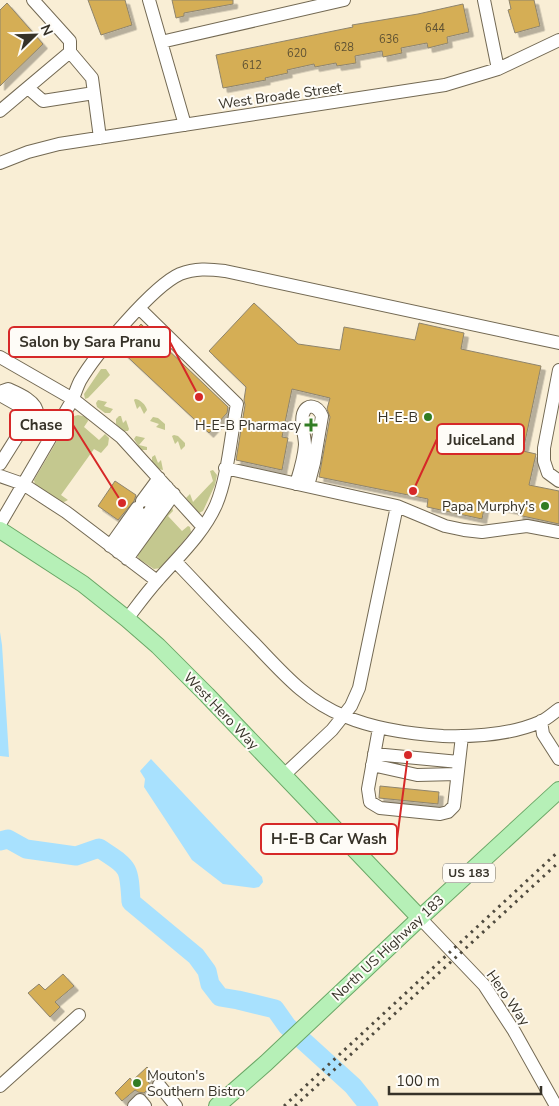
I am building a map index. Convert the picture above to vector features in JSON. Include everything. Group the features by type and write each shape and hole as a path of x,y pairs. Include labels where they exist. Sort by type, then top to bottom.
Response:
{"main road":[{"name":"West Hero Way","path":"0,530 83,584 158,646 420,918"},
{"name":"North US Highway 183","path":"217,1106 266,1063 559,790"}],"street":[{"path":"33,0 70,41 70,52 92,78 100,138"},
{"path":"149,0 185,125"},
{"path":"161,42 344,0"},
{"path":"484,0 498,69"},
{"name":"West Broade Street","path":"1,159 59,144 445,85 498,69 559,40"},
{"path":"0,111 70,52"},
{"path":"28,88 43,101 94,93"},
{"path":"0,524 73,399 80,381 100,353 115,334 165,282 180,274 202,268 225,271 559,344"},
{"path":"127,619 203,527 216,505 223,486 237,404 140,309"},
{"path":"0,358 73,399 121,437 203,527"},
{"path":"559,370 544,448 544,461 548,473 559,480"},
{"path":"0,394 37,416 34,429"},
{"path":"309,407 315,407 320,410 322,416 314,463 302,485 305,443 302,421 303,412 309,407"},
{"path":"0,464 22,429 34,429 49,438"},
{"path":"225,468 397,506 445,526 464,530 482,532 527,526 559,532"},
{"path":"0,476 23,484 66,512 157,581"},
{"path":"118,552 146,509 166,486"},
{"path":"118,552 166,486"},
{"path":"284,775 332,730 351,706 359,688 397,506"},
{"path":"175,561 293,685 322,705 344,716 379,728 419,734 462,736 494,734 520,728 541,721 559,710"},
{"path":"541,721 543,734 559,759"},
{"path":"379,728 368,789 370,802 380,808 440,814 448,812 454,806 462,736"},
{"path":"373,759 458,768"},
{"name":"Hero Way","path":"420,918 484,985 514,1031 556,1106"},
{"path":"0,1086 79,1015"},
{"path":"159,1085 176,1106"},
{"path":"134,1106 140,1100 145,1106"}],"green space":[{"path":"101,369 106,369 110,375 85,399 84,394"},
{"path":"135,399 141,401 145,406 147,410 144,414 140,406 137,409"},
{"path":"98,400 107,402 104,406 113,409 110,413 105,413 97,407 96,403"},
{"path":"78,415 87,417 88,421 84,427 99,440 105,434 109,438 108,445 101,453 94,449 61,495 68,500 62,503 35,485 34,480 71,417"},
{"path":"121,416 123,423 126,420 128,431 124,431 116,424 116,419"},
{"path":"153,417 158,418 165,424 165,430 156,427 159,424 150,421"},
{"path":"136,436 145,438 139,445 147,447 147,450 141,450 134,439"},
{"path":"172,436 178,436 185,443 181,450 178,441 175,444"},
{"path":"155,455 158,463 161,460 163,470 158,469 152,462 152,457"},
{"path":"213,470 217,475 215,485 203,511 199,513 186,498 190,494 193,502 213,481 210,471"},
{"path":"172,507 173,511 168,516 182,531 188,526 191,532 161,568 154,569 139,559 137,555"}],"water":[{"path":"0,632 2,645 9,757 0,756"},
{"path":"151,759 262,877 263,882 259,887 223,884 192,860 144,787 145,779 140,771"}],"building":[{"path":"88,0 125,0 132,25 101,35"},
{"path":"172,0 233,0 233,4 184,13 184,16 176,18"},
{"path":"509,0 534,0 540,26 515,33 508,10 511,9"},
{"path":"7,3 43,44 0,86 0,10"},
{"path":"463,4 469,32 447,37 448,43 428,48 427,43 401,48 402,53 383,57 382,51 355,56 356,63 337,66 336,63 315,67 314,64 287,70 288,73 265,78 266,80 223,88 216,55 353,27 352,25"},
{"name":"H-E-B","path":"254,303 298,344 340,350 344,327 415,340 419,323 464,333 461,349 541,366 523,451 536,454 529,485 559,491 559,524 518,515 519,511 485,504 482,519 427,507 428,499 319,477 330,417 327,409 330,398 292,389 282,437 288,438 282,470 236,460 246,387 209,351"},
{"path":"141,324 228,407 227,413 209,433 118,348"},
{"path":"115,481 136,495 134,501 118,520 98,506"},
{"path":"380,786 439,792 438,804 379,798"},
{"path":"63,974 74,986 55,1002 60,1007 50,1017 28,993 39,984 45,990"},
{"name":"Mouton's Southern Bistro","path":"147,1067 154,1074 147,1080 151,1086 144,1093 135,1090 122,1101 115,1093 130,1078 132,1081"}],"waterway":[{"path":"0,841 8,839 26,849 76,856 99,848 122,864 128,874 131,902 196,956 207,971 210,984 220,997 275,1009 287,1026 353,1086 369,1106"}],"railway":[{"path":"284,1106 559,851"},
{"path":"295,1106 559,862"}],"place":[{"name":"Salon by Sara Pranu","path":"199,397"},
{"name":"H-E-B","path":"428,417"},
{"name":"H-E-B Pharmacy","path":"311,425"},
{"name":"JuiceLand","path":"413,491"},
{"name":"Chase","path":"122,503"},
{"name":"Papa Murphy's","path":"545,506"},
{"name":"H-E-B Car Wash","path":"408,755"},
{"name":"Mouton's Southern Bistro","path":"137,1083"}]}
